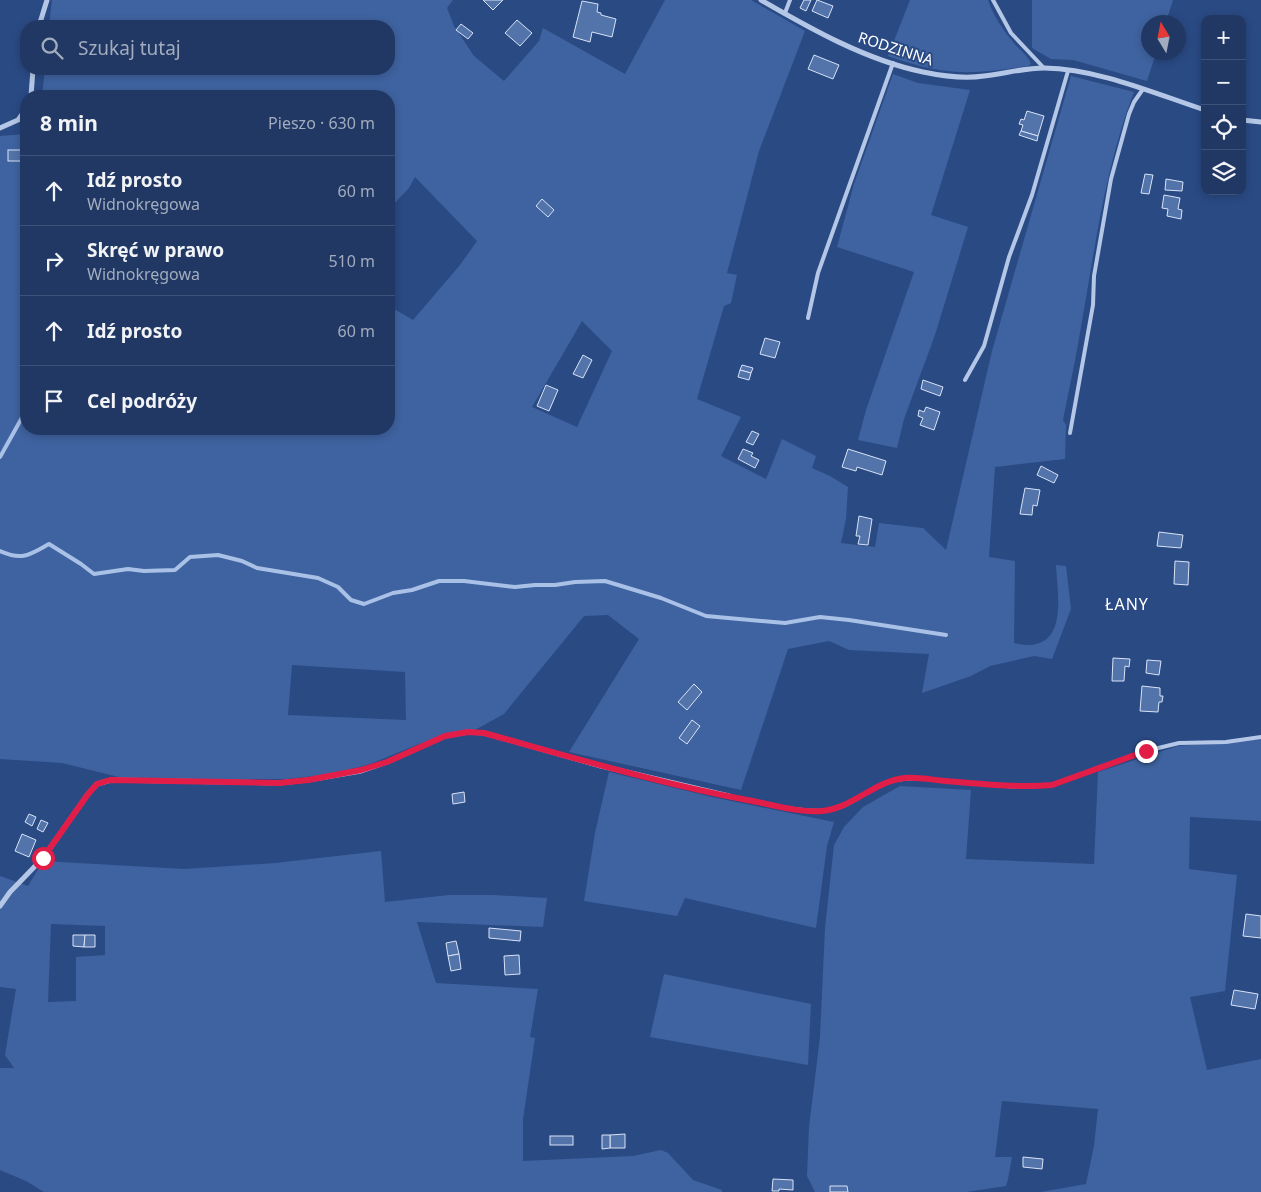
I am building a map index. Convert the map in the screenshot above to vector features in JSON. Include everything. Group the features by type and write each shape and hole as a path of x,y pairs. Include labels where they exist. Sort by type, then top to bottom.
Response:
{"street":[{"path":"41,20 47,0"},
{"name":"RODZINNA","path":"761,0 857,50 923,72 952,76 982,76 1044,68 1068,71 1099,76 1201,109"},
{"path":"31,90 33,75"},
{"path":"0,128 20,117"},
{"path":"1246,120 1261,122"},
{"path":"0,906 10,892 43,858 88,794 97,784 110,780 279,783 308,780 361,770 387,762 445,736 468,732 484,733 600,766 728,796"}],"lane":[{"path":"785,13 790,0"},
{"path":"994,0 1011,33 1044,68"},
{"path":"808,318 818,273 892,63"},
{"path":"965,380 984,346 1009,257 1032,195 1068,71"},
{"path":"1070,433 1093,305 1094,276 1111,179 1134,102 1143,89"},
{"path":"728,796 794,809 820,811 839,808 879,785 893,780 905,778 1038,786 1052,785 1146,751 1179,743 1226,742 1261,737"}],"shaded area":[{"path":"52,0 453,0 447,8 454,26 474,56 504,81 539,41 543,28 625,74 665,0 751,0 805,31 759,151 727,273 737,275 731,303 724,306 697,399 741,417 721,456 766,479 782,439 816,456 812,468 848,487 846,519 841,543 875,547 879,523 923,528 946,550 992,351 1071,76 1134,92 1115,149 1096,238 1063,420 1066,425 1065,459 995,467 989,557 1015,561 1014,643 1030,645 1042,642 1050,635 1058,614 1056,565 1066,566 1071,609 1052,659 1034,656 990,666 971,676 922,693 929,654 849,650 829,641 788,649 741,790 569,752 639,639 608,615 584,616 504,714 473,731 456,733 419,744 370,764 334,774 286,779 127,779 62,763 0,759 0,136 20,134 20,435 395,435 395,310 413,320 460,265 477,241 415,177 409,188 395,203 395,90 43,90 44,75 395,75 395,20 50,20","holes":["582,321 612,351 577,427 532,407","292,665 405,672 406,720 288,715"]},
{"path":"910,0 988,0 1002,27 1031,64 1028,66 976,72 959,72 923,67 888,56"},
{"path":"1032,0 1173,0 1168,15 1141,15 1141,60 1154,60 1147,81 1073,60 1051,59 1032,48"},
{"path":"893,74 918,83 970,90 931,215 968,227 935,335 904,419 897,448 858,440 866,410 914,272 837,247 854,184"},
{"path":"1261,738 1261,821 1190,817 1189,869 1237,875 1225,991 1190,997 1207,1070 1261,1059 1261,1192 1041,1192 1086,1184 1094,1146 1098,1109 1002,1101 995,1157 1012,1157 1006,1186 966,1192 815,1192 807,1176 809,1127 820,1037 825,928 834,845 844,827 863,807 900,786 971,790 966,859 1094,864 1098,772 1178,746"},
{"path":"609,772 712,797 834,822 827,846 816,928 685,898 677,916 584,901 595,833"},
{"path":"381,851 385,902 449,895 547,898 543,927 417,922 436,983 538,989 530,1037 535,1038 523,1119 523,1161 633,1156 661,1150 668,1153 693,1180 722,1190 722,1192 44,1192 26,1181 0,1170 0,1068 14,1068 5,1055 16,989 0,987 0,876 28,886 43,861 184,869 275,863","holes":["51,924 105,926 105,955 76,957 76,1001 48,1002"]},
{"path":"664,974 811,1004 808,1065 650,1037"}],"building":[{"path":"483,0 503,0 493,10"},
{"path":"804,0 811,0 806,11 800,8"},
{"path":"817,0 833,6 828,18 812,11"},
{"path":"582,1 598,4 597,12 616,19 612,37 592,32 590,42 573,37"},
{"path":"517,20 532,33 520,46 505,33"},
{"path":"461,24 473,33 468,39 456,30"},
{"path":"814,55 839,65 833,79 808,69"},
{"path":"1027,111 1044,116 1038,136 1021,131 1023,125 1019,124 1021,119 1024,120"},
{"path":"1021,131 1038,136 1037,141 1019,135"},
{"path":"8,150 20,150 20,161 8,161"},
{"path":"1145,174 1153,175 1149,194 1141,193"},
{"path":"1166,179 1183,182 1182,191 1165,190"},
{"path":"1164,195 1180,198 1178,209 1182,210 1181,219 1167,216 1168,209 1162,208"},
{"path":"542,199 554,210 548,217 536,206"},
{"path":"765,338 780,342 775,358 760,354"},
{"path":"583,355 592,360 583,378 573,374"},
{"path":"742,365 753,368 751,373 740,370"},
{"path":"740,370 751,373 749,380 738,377"},
{"path":"923,380 943,387 940,396 921,389"},
{"path":"546,385 558,390 549,411 537,406"},
{"path":"926,407 940,412 934,430 920,425 923,418 918,416 919,410 924,412"},
{"path":"752,431 759,434 753,445 746,442"},
{"path":"743,449 753,453 751,456 759,460 755,468 738,459"},
{"path":"848,449 886,461 882,475 857,467 856,471 842,467"},
{"path":"1041,466 1058,475 1054,483 1037,475"},
{"path":"1025,488 1040,490 1037,506 1033,505 1032,515 1020,514"},
{"path":"859,516 872,519 868,545 858,544 860,536 856,536"},
{"path":"1159,532 1183,535 1181,548 1157,546"},
{"path":"1175,561 1189,562 1188,585 1174,584"},
{"path":"1113,658 1130,659 1129,667 1125,666 1124,681 1112,681"},
{"path":"1147,660 1161,661 1159,675 1146,673"},
{"path":"694,684 702,692 687,710 678,702"},
{"path":"1142,686 1160,688 1160,696 1163,696 1162,702 1159,702 1158,712 1140,711"},
{"path":"692,720 700,726 687,744 679,738"},
{"path":"464,792 465,802 453,804 452,794"},
{"path":"29,814 36,817 32,826 25,822"},
{"path":"41,820 48,823 43,832 37,829"},
{"path":"22,834 36,840 29,857 15,851"},
{"path":"1246,914 1261,916 1261,938 1243,936"},
{"path":"489,928 521,931 520,941 489,938"},
{"path":"73,935 85,935 84,947 73,946"},
{"path":"85,935 95,935 95,947 84,947"},
{"path":"456,941 459,954 448,956 446,943"},
{"path":"459,954 461,969 451,971 448,956"},
{"path":"519,955 520,974 505,975 504,956"},
{"path":"1234,990 1258,994 1255,1009 1231,1005"},
{"path":"625,1134 625,1148 610,1148 610,1135"},
{"path":"602,1135 610,1135 610,1148 602,1149"},
{"path":"550,1136 573,1136 573,1145 550,1145"},
{"path":"1023,1157 1043,1159 1042,1169 1023,1167"},
{"path":"773,1179 793,1180 793,1190 779,1189 779,1191 772,1191"},
{"path":"830,1186 847,1186 848,1192 830,1192"}],"waterway":[{"path":"0,457 20,421"},
{"path":"0,551 20,556 49,544 94,574 128,569 144,571 175,570 190,557 218,555 242,561 257,568 318,578 338,587 351,600 364,604 393,593 412,590 439,581 464,581 515,587 605,581 661,598 706,616 785,623 820,617 946,635"}],"district":[{"name":"ŁANY","path":"1127,604"}],"route":[{"path":"43,858 88,794 97,784 110,780 279,783 308,780 361,770 387,762 445,736 468,732 484,733 600,766 728,796 794,809 820,811 839,808 879,785 893,780 918,778 995,785 1052,785 1146,751"}]}
